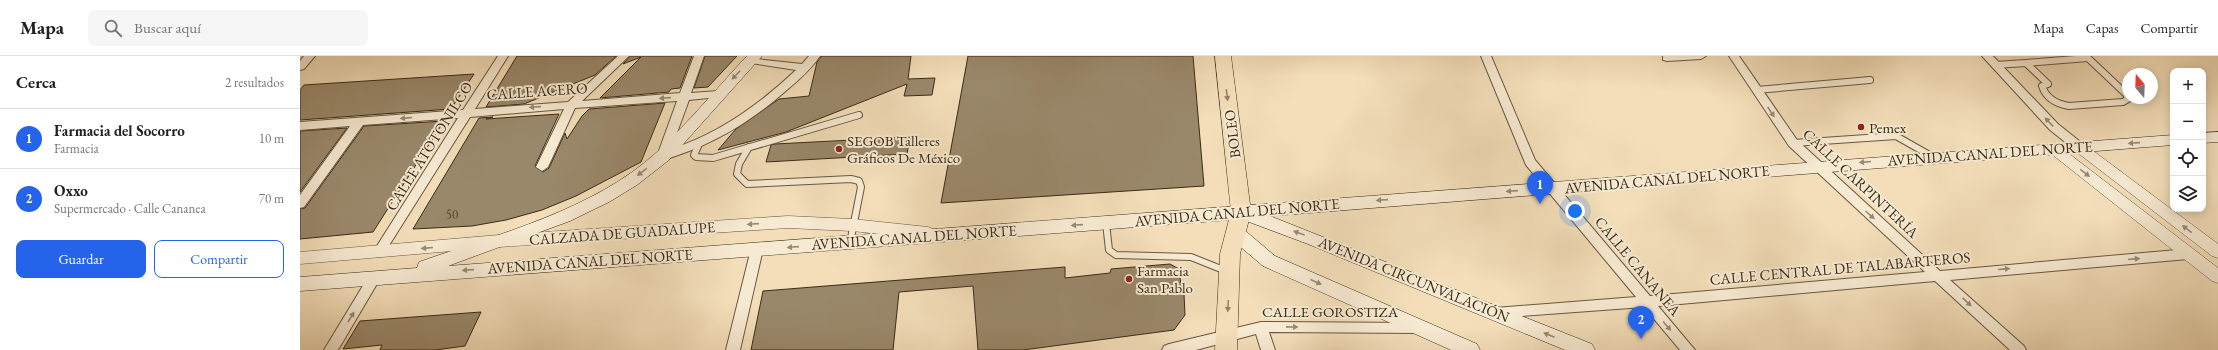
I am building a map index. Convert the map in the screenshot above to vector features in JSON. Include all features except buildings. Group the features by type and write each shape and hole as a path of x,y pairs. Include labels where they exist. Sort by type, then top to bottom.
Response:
{"main road":[{"name":"BOLEO","path":"1223,56 1241,212 1230,254 1226,343"},
{"path":"403,275 499,242 564,217 603,198 631,181 663,156 718,94 753,58"},
{"path":"2206,138 2218,137"},
{"name":"AVENIDA CANAL DEL NORTE","path":"300,284 375,277 850,243 1338,203 1551,189 1933,157 2170,140"},
{"name":"AVENIDA CIRCUNVALACIÓN","path":"1241,212 1314,239 1585,350"},
{"path":"1236,233 1269,261 1470,350"}],"street":[{"path":"300,67 310,56"},
{"name":"CALLE ATOTONILCO","path":"379,252 503,56"},
{"path":"542,167 572,104 624,56"},
{"path":"663,156 682,97 699,56"},
{"path":"663,156 698,144 732,124 773,96 805,68 815,56"},
{"name":"CALLE CANANEA","path":"1486,56 1530,162 1551,189 1688,350"},
{"path":"1667,58 1701,56"},
{"name":"CALLE CARPINTERÍA","path":"1734,56 1793,143 1816,166 2019,350"},
{"path":"1987,56 2054,127 2078,147 2218,252"},
{"path":"753,58 805,68"},
{"name":"CALLE ACERO","path":"300,126 718,94"},
{"path":"300,204 359,122"},
{"path":"2054,149 2218,277"},
{"name":"CALZADA DE GUADALUPE","path":"300,258 499,242 788,222 852,225 945,235"},
{"path":"733,350 757,249"},
{"name":"CALLE CENTRAL DE TALABARTEROS","path":"1495,313 1647,302 1937,275 2188,254"},
{"path":"331,350 375,277"},
{"path":"1261,327 1268,350"},
{"name":"CALLE GOROSTIZA","path":"1169,350 1226,343 1261,327 1422,328"}],"lane":[{"path":"1995,65 2025,62 2087,57 2126,94 2128,99 2115,103 2069,106 2060,104 2044,92 2042,86 2048,84 2025,62"},
{"path":"1756,90 1870,80"},
{"path":"698,144 694,155 700,158 713,158 859,115"},
{"path":"1793,143 1896,136 1933,157"},
{"path":"749,147 739,164 737,174 747,184 852,179 859,181 861,187 852,225 850,243"},
{"path":"1106,223 1109,250 1116,255 1190,257 1229,273"}],"place":[{"name":"Pemex","path":"1861,127"},
{"name":"SEGOB Talleres Gráficos De México","path":"839,149"},
{"name":"Farmacia del Socorro","path":"1540,204"},
{"name":"Farmacia San Pablo","path":"1129,279"},
{"name":"Oxxo","path":"1641,339"}]}
